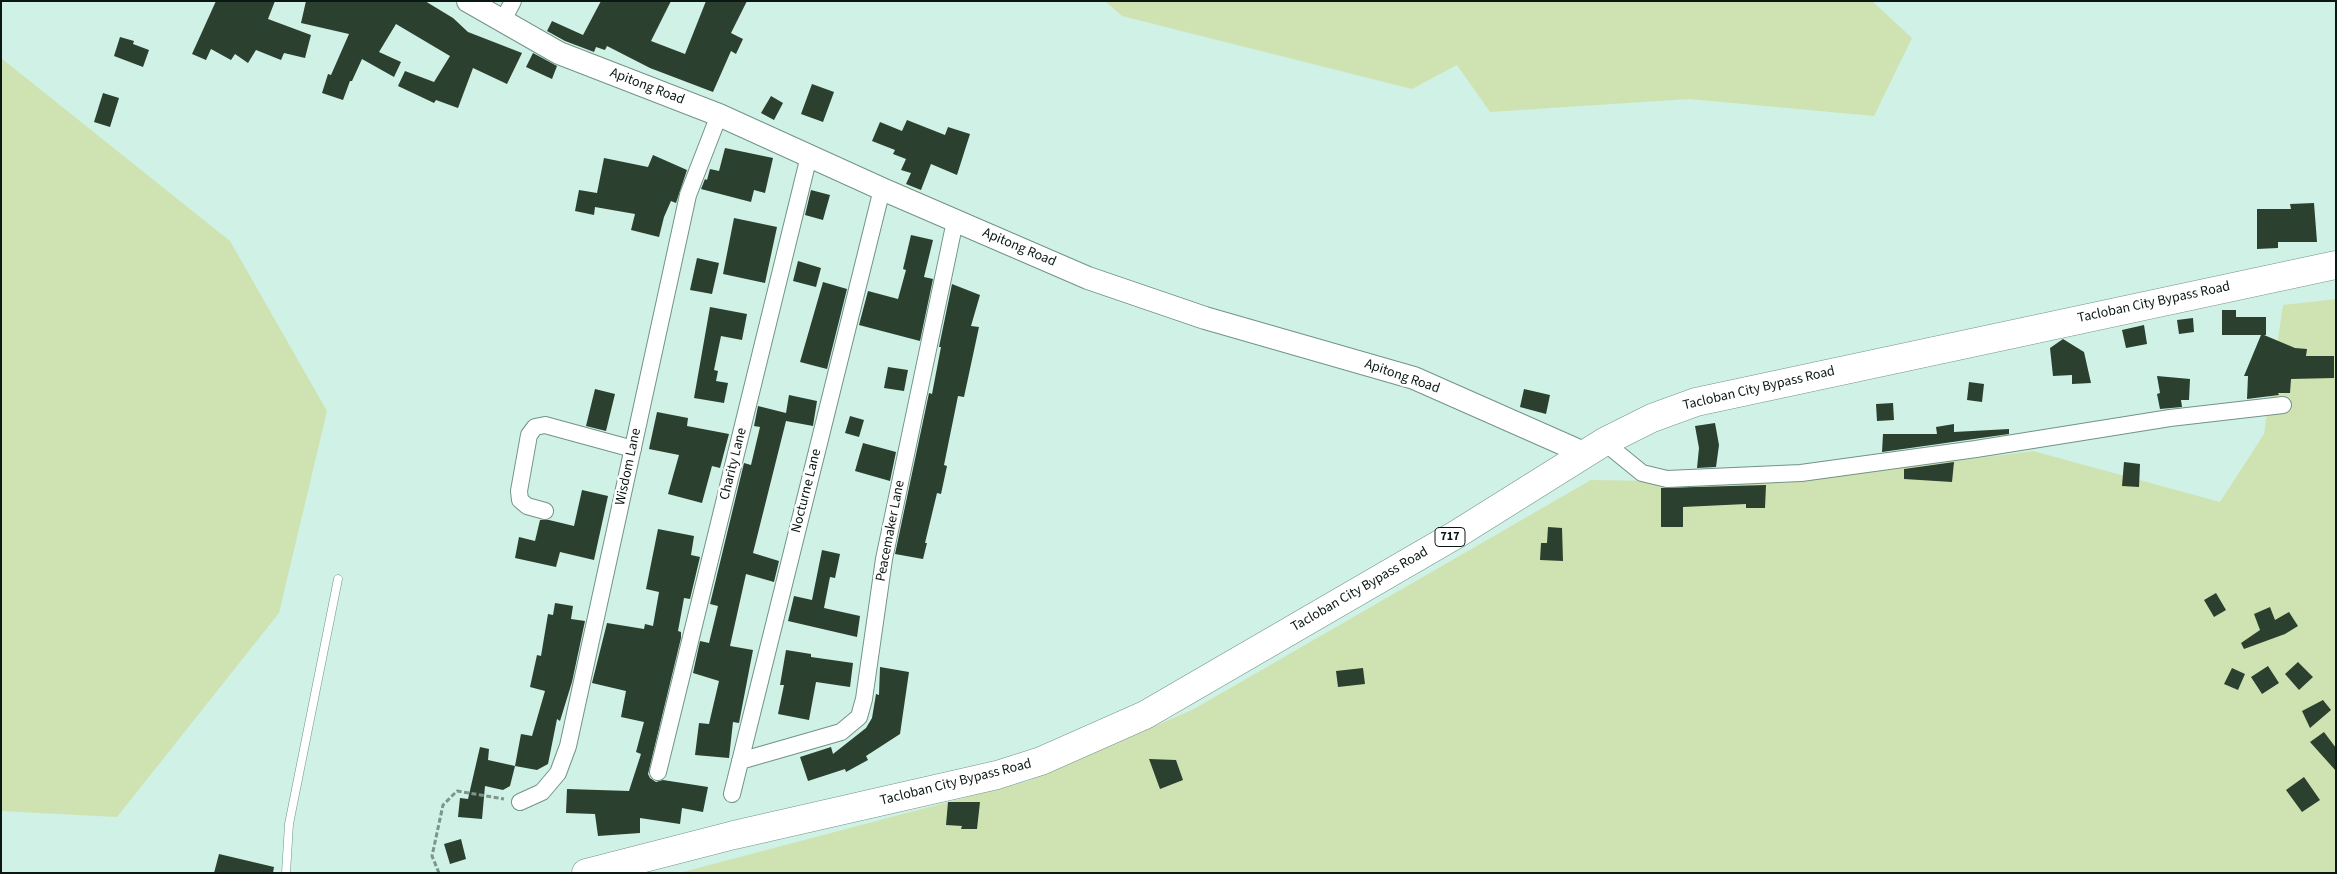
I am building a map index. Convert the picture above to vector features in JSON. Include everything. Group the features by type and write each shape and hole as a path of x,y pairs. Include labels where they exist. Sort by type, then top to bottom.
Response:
{"highway":[{"name":"Tacloban City Bypass Road","path":"586,873 734,835 997,776 1041,762 1145,715 1457,534 1595,448 1652,418 1696,402 2336,265"}],"street":[{"name":"Apitong Road","path":"468,1 559,53 718,115 882,189 1088,278 1205,318 1414,378 1595,448"},
{"path":"502,22 513,1"},
{"name":"Wisdom Lane","path":"520,802 542,792 558,773 568,746 688,195 718,115"},
{"name":"Charity Lane","path":"658,772 809,156"},
{"name":"Nocturne Lane","path":"732,794 882,189"},
{"name":"Peacemaker Lane","path":"740,761 841,732 859,717 864,699 884,559 955,221"},
{"path":"1595,448 1642,473 1667,478 1801,474 1976,449 2170,418 2283,405"},
{"path":"545,511 527,506 520,500 519,491 529,435 535,427 545,425 633,448"}],"lane":[{"path":"286,873 289,824 338,579"}],"path":[{"path":"439,873 432,856 443,805 457,790 520,802"}],"green space":[{"path":"1105,1 1872,1 1912,38 1874,116 1689,99 1490,112 1457,65 1412,89 1122,16"},
{"path":"1,58 230,241 327,411 279,613 117,817 1,811"},
{"path":"2336,299 2336,873 679,873 1028,781 1194,709 1591,480 1785,483 2033,451 2220,502 2264,434 2283,305"}],"building":[{"path":"216,1 275,1 268,19 311,35 305,58 284,53 281,60 256,50 248,63 235,54 231,60 211,49 206,60 192,54"},
{"path":"306,1 425,1 453,18 468,32 522,53 507,84 473,68 458,108 436,100 434,103 398,86 405,71 434,82 450,56 396,24 379,52 401,62 394,77 362,59 352,81 350,81 343,100 322,93 328,74 331,75 349,34 301,23"},
{"path":"601,1 671,1 651,41 685,54 706,1 747,1 731,33 743,39 736,54 731,51 713,92 650,68 607,46 605,50 596,47 594,52 565,41 547,31 552,21 583,35"},
{"path":"120,37 134,41 133,44 149,50 143,67 114,56"},
{"path":"533,53 557,66 552,79 526,67"},
{"path":"812,84 834,92 823,122 801,114"},
{"path":"103,93 119,98 110,127 94,122"},
{"path":"771,96 783,103 774,120 761,113"},
{"path":"907,120 945,135 948,127 970,134 957,175 931,164 921,190 906,184 911,173 901,170 906,159 893,154 895,150 872,141 880,122 902,131"},
{"path":"725,148 773,158 765,193 754,190 751,202 701,189 705,179 707,180 710,169 719,171"},
{"path":"653,155 687,170 676,203 671,201 664,217 659,237 631,230 635,214 595,207 594,215 575,211 579,190 597,193 604,158 648,167"},
{"path":"811,190 830,195 823,220 805,215"},
{"path":"2314,203 2317,242 2278,242 2278,248 2257,249 2257,209 2291,209 2290,204"},
{"path":"734,218 777,227 765,283 723,274"},
{"path":"911,235 933,240 924,277 933,279 920,341 859,325 868,291 898,299 906,270 903,269"},
{"path":"697,258 719,263 712,294 690,290"},
{"path":"798,261 821,268 816,287 793,281"},
{"path":"823,282 847,289 827,369 800,362"},
{"path":"952,284 980,295 971,326 979,327 964,397 958,396 944,465 947,466 941,494 937,493 923,559 895,554 929,393 932,394 941,347 939,347"},
{"path":"710,307 747,314 742,340 721,336 714,370 718,371 716,381 728,383 724,403 694,398"},
{"path":"2222,310 2236,310 2236,317 2266,317 2266,335 2264,335 2295,348 2307,349 2306,356 2334,356 2334,378 2291,379 2290,393 2278,393 2279,395 2247,399 2248,376 2244,376 2261,335 2222,335"},
{"path":"2193,318 2194,332 2179,334 2177,320"},
{"path":"2144,325 2147,344 2126,348 2122,330"},
{"path":"2063,339 2084,352 2091,383 2072,384 2072,375 2053,376 2050,348"},
{"path":"888,367 908,370 904,391 884,388"},
{"path":"2157,376 2190,379 2189,400 2181,400 2182,407 2160,409 2157,394 2160,393"},
{"path":"1969,382 1984,384 1982,402 1967,400"},
{"path":"595,389 615,394 606,431 586,426"},
{"path":"1524,389 1550,395 1546,414 1520,407"},
{"path":"789,395 817,401 813,426 786,421 753,553 779,561 774,582 746,574 730,646 753,650 739,723 733,722 729,758 695,755 699,723 709,724 719,681 693,673 700,641 709,643 718,606 710,604 744,463 751,465 760,427 754,426 758,406 786,413"},
{"path":"1893,403 1894,420 1877,421 1876,404"},
{"path":"657,412 688,418 687,426 729,434 720,468 712,466 702,503 668,494 679,455 649,449"},
{"path":"850,416 864,420 859,437 845,433"},
{"path":"1715,423 1719,445 1716,467 1697,468 1699,448 1695,426"},
{"path":"1954,424 1954,432 2009,429 2009,434 1882,452 1883,434 1937,434 1936,427"},
{"path":"863,443 896,452 890,481 855,471"},
{"path":"1954,462 1952,482 1904,479 1904,469"},
{"path":"2124,462 2140,464 2139,487 2122,486"},
{"path":"1766,485 1765,508 1746,508 1746,504 1683,507 1683,527 1661,527 1661,488"},
{"path":"582,490 608,496 594,560 560,552 556,567 515,558 519,537 535,541 540,520 549,520 574,526"},
{"path":"1548,527 1562,528 1563,561 1540,560 1541,543 1547,543"},
{"path":"658,529 694,536 691,555 700,557 690,599 684,598 678,631 681,632 681,638 648,774 656,782 663,780 708,787 703,812 682,808 680,824 640,818 640,833 598,836 595,814 566,813 567,789 629,791 641,754 636,752 644,722 621,717 626,691 592,683 607,623 644,629 645,624 653,626 659,592 646,589"},
{"path":"822,550 840,554 835,578 830,577 824,608 860,616 857,637 788,621 794,596 812,600"},
{"path":"2216,593 2226,610 2214,617 2204,600"},
{"path":"555,603 573,606 571,619 585,621 572,682 560,721 557,719 548,764 537,770 515,766 521,734 532,736 545,691 530,687 537,655 541,656 548,614 553,615"},
{"path":"2270,607 2275,620 2289,612 2298,626 2285,634 2244,649 2241,643 2260,630 2254,614"},
{"path":"786,650 811,654 811,657 853,663 850,687 816,682 809,720 778,714 784,685 780,685"},
{"path":"2298,662 2313,677 2299,690 2285,674"},
{"path":"2268,666 2279,683 2262,694 2251,677"},
{"path":"880,667 909,672 900,734 866,756 868,760 846,772 845,769 808,781 800,757 831,747 833,754 866,728 872,718 876,694 879,695"},
{"path":"1363,668 1365,684 1338,687 1336,671"},
{"path":"2232,668 2245,674 2238,690 2224,684"},
{"path":"2323,700 2331,710 2310,728 2302,711"},
{"path":"2324,732 2336,748 2336,771 2310,742"},
{"path":"480,747 489,749 488,760 515,766 510,786 503,790 485,786 482,819 458,817 460,798 468,799"},
{"path":"1149,759 1176,760 1183,780 1160,789"},
{"path":"2304,777 2320,800 2302,812 2286,790"},
{"path":"948,802 980,802 977,829 961,829 962,826 946,825"},
{"path":"461,839 466,859 450,864 444,844"},
{"path":"219,854 274,867 273,873 214,873"}]}
